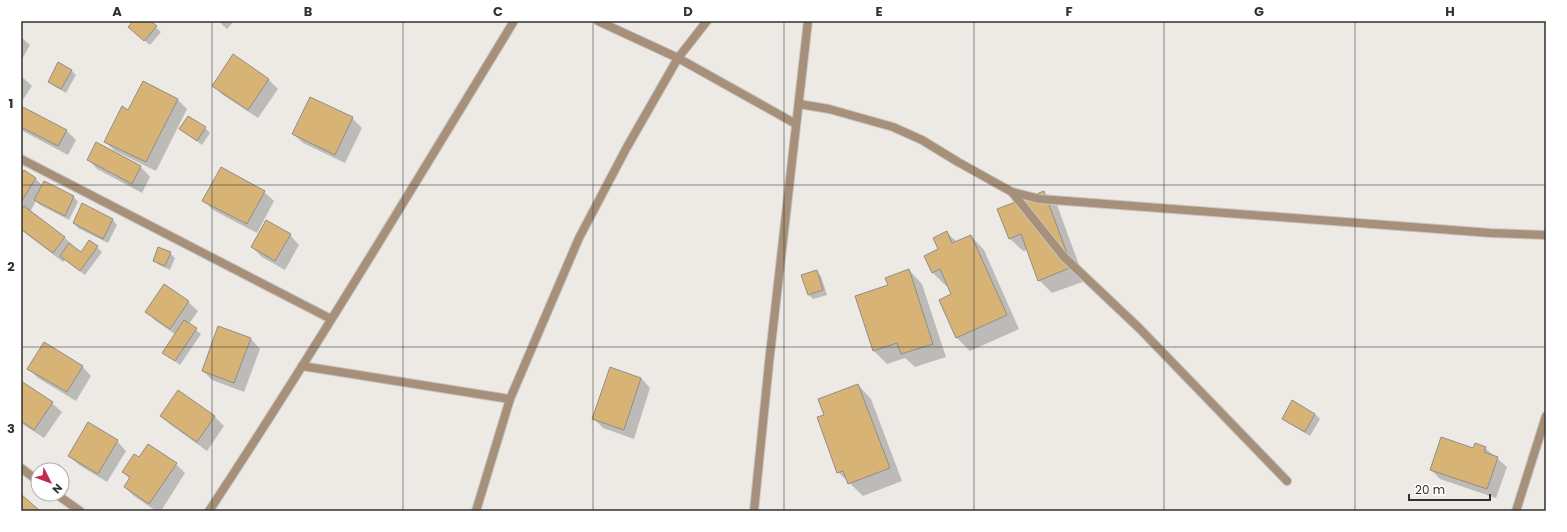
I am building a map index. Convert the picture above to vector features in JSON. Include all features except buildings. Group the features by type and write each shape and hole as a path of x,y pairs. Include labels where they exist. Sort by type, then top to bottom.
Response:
{"street":[{"path":"209,511 256,440 331,320 514,21"},
{"path":"598,21 678,58 796,124"},
{"path":"476,511 510,399 579,238 627,147 678,58 707,21"},
{"path":"754,511 768,363 808,21"},
{"path":"799,104 829,109 893,127 922,140 1012,192 1040,199 1490,233 1546,235"},
{"path":"21,159 331,320"},
{"path":"1012,192 1064,257 1144,333 1287,481"},
{"path":"302,366 510,399"},
{"path":"1516,511 1546,416"},
{"path":"21,468 30,475"},
{"path":"67,502 80,511"}]}
